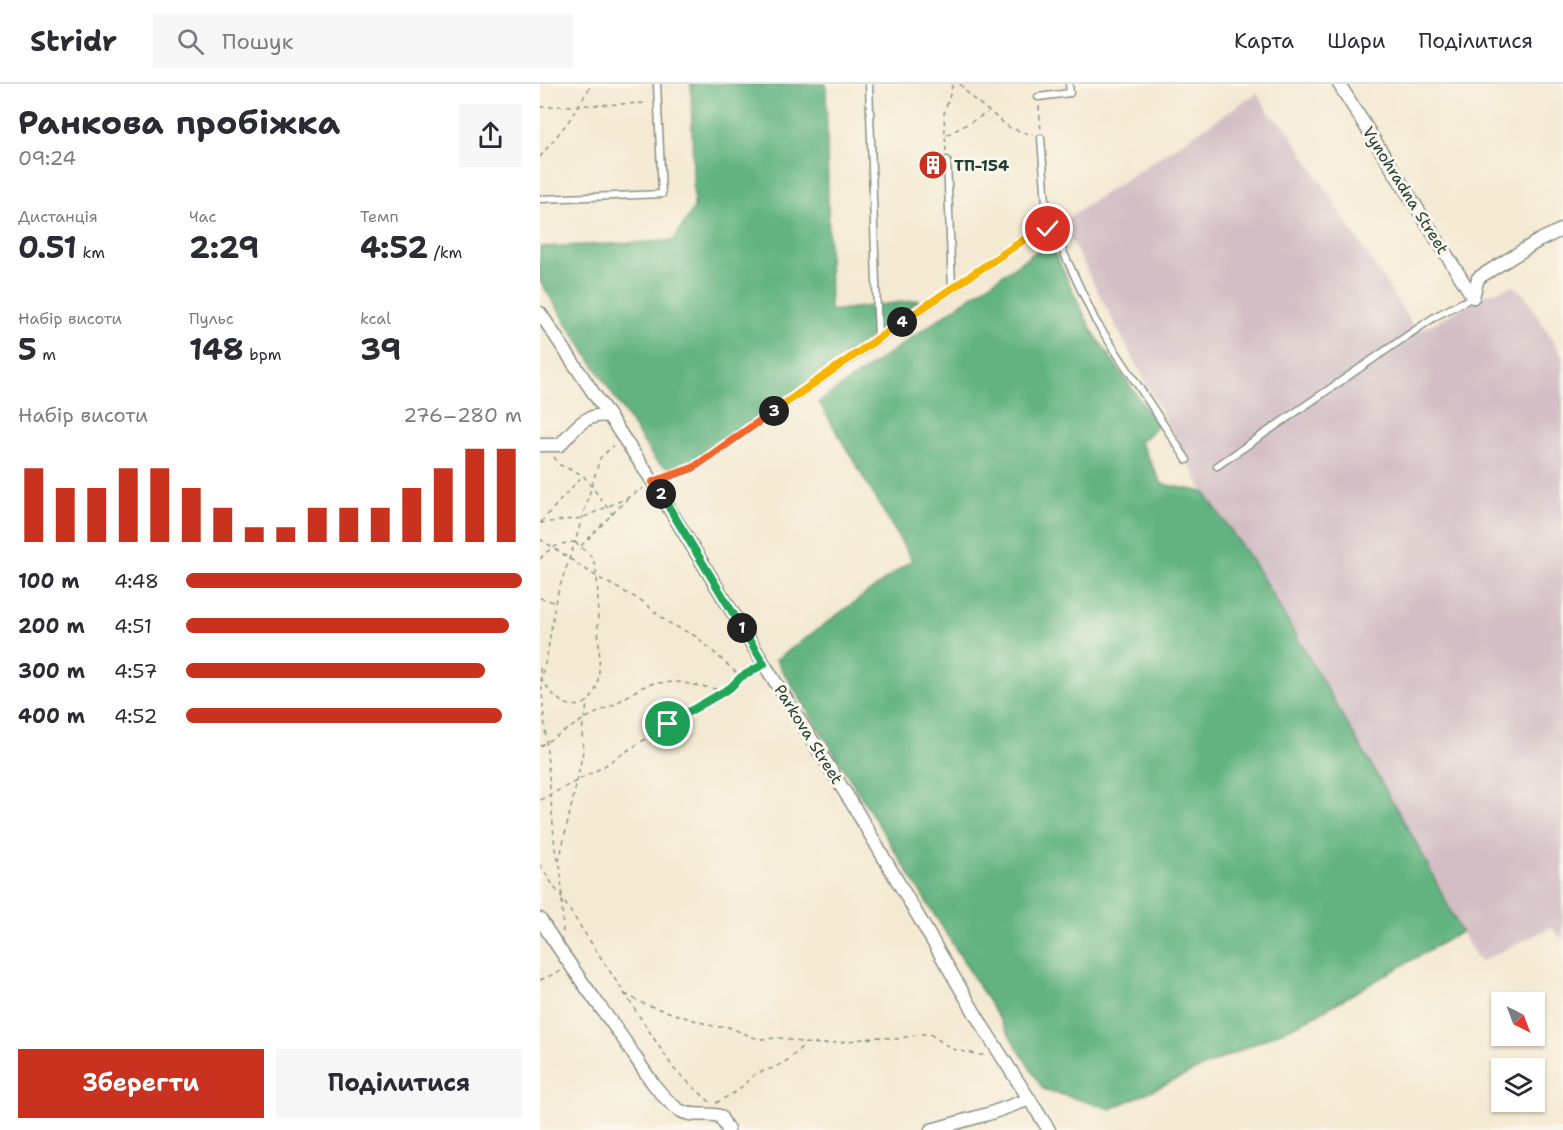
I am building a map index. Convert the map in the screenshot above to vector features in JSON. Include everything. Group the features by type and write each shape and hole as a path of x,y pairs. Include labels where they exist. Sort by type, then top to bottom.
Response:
{"street":[{"name":"Vynohradna Street","path":"1339,84 1473,297"},
{"path":"1473,297 1478,278 1538,241 1563,229"},
{"name":"Parkova Street","path":"540,313 653,482 764,664 854,805 939,954 1049,1130"},
{"path":"540,445 560,445 590,416 609,417"},
{"path":"540,919 571,968 648,1076 664,1094 680,1110 692,1115 712,1113 720,1116 728,1130"},
{"path":"931,1130 988,1114 1029,1099"}],"lane":[{"path":"540,199 662,194 657,84"},
{"path":"869,84 878,339"},
{"path":"1038,97 1070,93 1070,84"},
{"path":"1041,138 1048,229"},
{"path":"947,160 952,288"},
{"path":"653,482 693,468 1040,229 1048,229 1056,236 1095,320 1186,460"},
{"path":"1217,466 1436,316 1473,297"}],"path":[{"path":"540,157 568,122 592,84"},
{"path":"947,160 944,114 953,84"},
{"path":"960,84 987,112 1010,128 1041,138 1038,97"},
{"path":"540,107 658,103"},
{"path":"945,136 987,112"},
{"path":"541,679 555,603 600,458 623,438"},
{"path":"560,445 554,457 560,465 583,475 613,514"},
{"path":"540,523 583,475"},
{"path":"540,523 582,518 629,497 653,482"},
{"path":"580,547 629,497"},
{"path":"540,539 569,559 642,601 667,622 697,637 741,677"},
{"path":"540,559 552,547 575,542 592,558 597,576 599,676 595,694 585,704 571,706 558,700 541,679"},
{"path":"540,598 555,603"},
{"path":"540,800 577,781 730,688 741,677 764,664"},
{"path":"540,668 555,849 559,862 563,902 563,932 559,950"},
{"path":"540,747 640,687 654,683 678,682 724,690"},
{"path":"559,862 583,751 582,730 588,700"},
{"path":"540,865 674,1069 712,1105 736,1091 755,1074 785,1062 805,1043"},
{"path":"540,980 571,968"},
{"path":"624,993 642,1004 716,1027 728,1027 759,1039 781,1038 825,1044 879,1037 896,1039 930,1034 952,1048 980,1055 1000,1053"}],"shaded area":[{"path":"1257,93 1272,117 1286,127 1417,332 1488,294 1513,286 1524,294 1563,357 1563,940 1551,927 1480,962 1461,932 1417,844 1256,567 1204,492 1061,222"}],"green space":[{"path":"691,84 826,84 830,311 919,300 884,328 693,461 669,467 655,460 540,281 540,247 673,241 694,208"},
{"path":"1047,244 1056,256 1092,331 1158,426 1140,442 1162,484 1204,492 1256,567 1417,844 1461,932 1307,1020 1111,1109 1043,1089 776,660 912,560 819,402"}],"place":[{"name":"ТП-154","path":"933,165"}],"route":[{"path":"668,724 730,688 741,677 764,664 653,482 693,468 952,288 1040,229 1048,229"}]}
